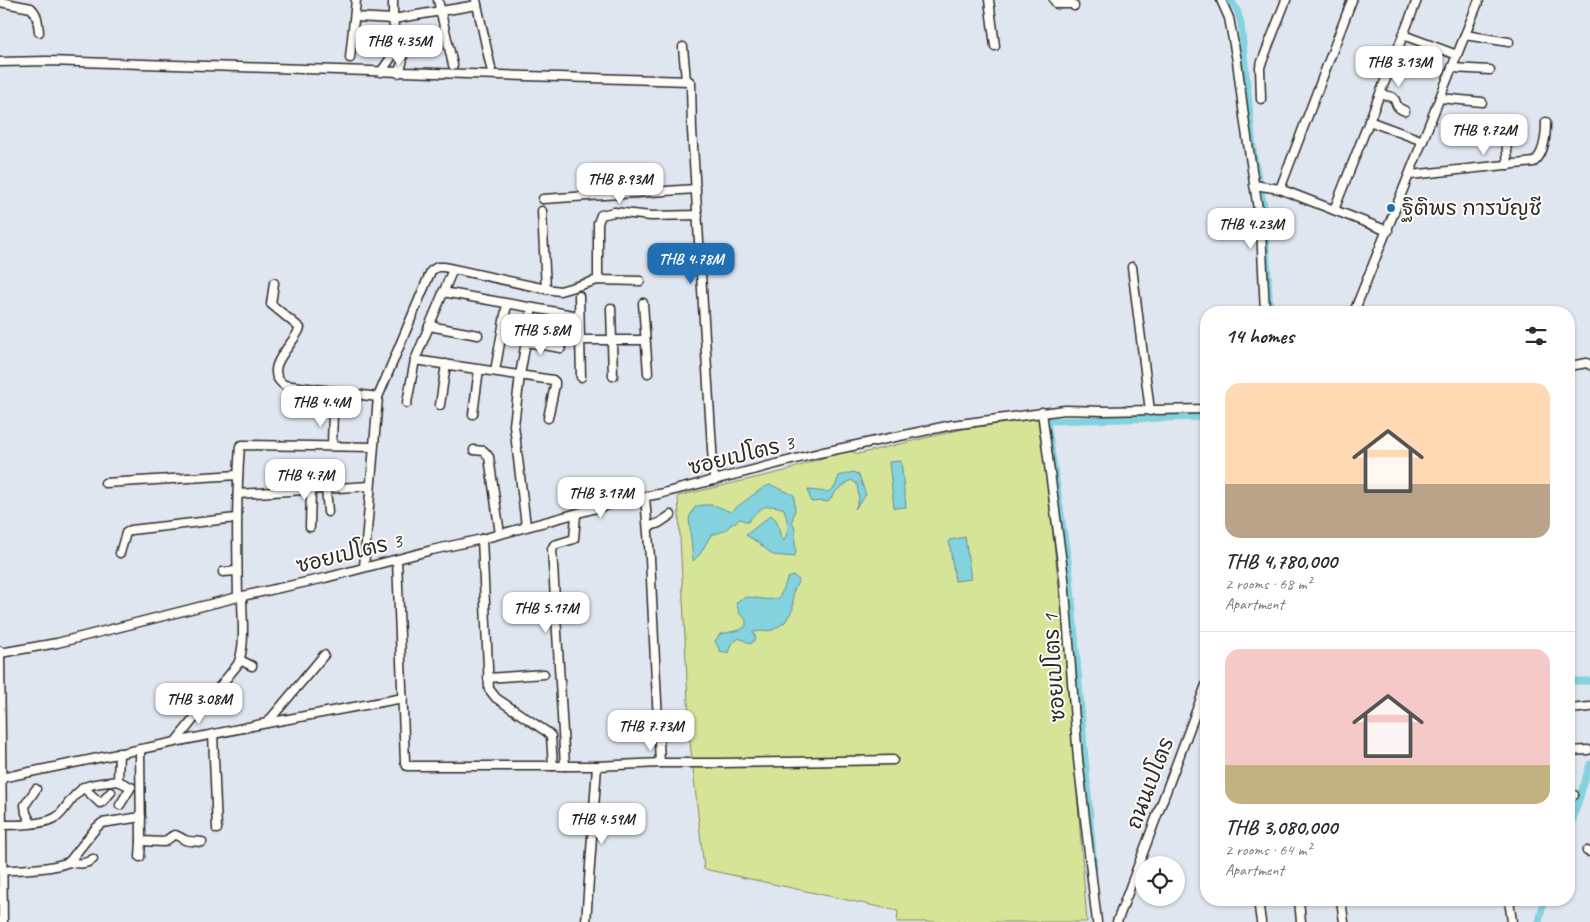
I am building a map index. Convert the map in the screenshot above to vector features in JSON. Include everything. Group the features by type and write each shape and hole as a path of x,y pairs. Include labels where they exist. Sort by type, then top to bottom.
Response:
{"street":[{"path":"350,58 356,0"},
{"path":"393,0 393,19 397,49 404,59 398,73"},
{"path":"438,0 453,65"},
{"path":"989,0 995,46"},
{"path":"1054,0 1057,4 1073,4 1074,6"},
{"path":"1221,0 1234,35 1260,186 1265,306"},
{"path":"1261,99 1260,67 1286,0"},
{"path":"1280,189 1352,0"},
{"path":"1334,210 1417,0"},
{"path":"1357,306 1479,0"},
{"path":"0,2 34,10 39,32"},
{"path":"355,17 393,19 440,12 476,3 490,68"},
{"path":"1403,35 1457,55"},
{"path":"1465,35 1510,42"},
{"path":"683,47 686,80"},
{"path":"381,72 397,49"},
{"path":"0,62 47,61 398,73 686,80 691,83 714,480"},
{"path":"1452,68 1490,70"},
{"path":"1380,94 1392,97 1395,100 1395,105 1405,111"},
{"path":"1440,98 1482,102"},
{"path":"1369,121 1423,141"},
{"path":"1410,175 1508,165 1536,160 1544,141 1546,122"},
{"path":"1506,140 1508,165"},
{"path":"1260,186 1280,189 1388,231"},
{"path":"543,199 696,190"},
{"path":"542,211 546,290"},
{"path":"598,280 598,223 601,215 614,212 651,216 698,215"},
{"path":"364,567 378,397 431,271 437,267 444,267 546,290 560,291 598,280 640,281"},
{"path":"1132,267 1150,411"},
{"path":"407,403 415,360 451,274"},
{"path":"274,283 271,304 300,328 276,366 276,374 279,381 284,385 378,397"},
{"path":"443,292 580,316"},
{"path":"579,296 581,378"},
{"path":"643,303 648,373"},
{"path":"495,371 507,304"},
{"path":"526,526 514,425 520,375 532,308"},
{"path":"611,308 613,376"},
{"path":"429,326 478,335"},
{"path":"580,340 645,340"},
{"path":"526,342 561,348"},
{"path":"415,360 553,380 555,382 548,418"},
{"path":"1575,365 1587,363 1590,365"},
{"path":"440,405 446,364"},
{"path":"473,414 479,369"},
{"name":"ซอยเปโตร 3","path":"0,652 57,643 482,539 630,499 645,497 819,453 952,425 1064,410 1200,409"},
{"path":"332,445 333,412"},
{"name":"ซอยเปโตร 1","path":"1042,412 1064,578 1078,759 1097,922"},
{"path":"176,741 240,660 243,643 237,571 236,518 240,446 243,444 373,447"},
{"path":"474,450 484,451 489,457 500,534"},
{"path":"105,483 238,475"},
{"path":"238,494 370,486"},
{"path":"326,488 328,512"},
{"path":"310,527 311,489"},
{"path":"645,497 660,763"},
{"path":"565,766 552,549 554,545 574,539 576,515"},
{"path":"648,527 659,523 671,515"},
{"path":"120,553 126,533 131,530 236,518"},
{"path":"482,539 490,689 496,698 551,736 553,766"},
{"path":"397,560 405,762 407,766 596,766 660,763 893,760"},
{"path":"223,572 237,571"},
{"path":"0,652 2,922"},
{"path":"267,723 324,655"},
{"path":"240,660 252,666"},
{"path":"488,678 544,674"},
{"path":"1,778 176,741 403,698"},
{"path":"1575,708 1590,707"},
{"name":"ถนนเปโตร","path":"1117,922 1200,708"},
{"path":"213,734 217,829"},
{"path":"140,749 140,857"},
{"path":"1575,751 1588,750"},
{"path":"118,781 119,753"},
{"path":"586,922 596,766"},
{"path":"1,825 32,823 56,818 77,791 83,787 118,781 131,787 120,804"},
{"path":"83,787 100,803 111,792"},
{"path":"32,823 26,813 25,805 36,789"},
{"path":"69,862 102,823 141,817"},
{"path":"141,841 164,842 171,836 176,835 181,836 187,841 202,842"},
{"path":"2,871 49,868 69,862 82,864 93,859"},
{"path":"1259,906 1260,922"},
{"path":"1300,906 1301,922"},
{"path":"1342,906 1344,922"},
{"path":"1510,906 1512,922"}],"green space":[{"path":"1040,418 1067,660 1087,922 897,922 898,911 704,869 690,742 678,496 785,471 831,455 850,451 858,454 963,429"}],"water":[{"path":"901,461 906,507 894,508 889,462"},
{"path":"853,472 859,475 866,495 855,509 859,499 857,484 851,480 836,491 828,502 811,502 808,490 828,492 835,487 839,476"},
{"path":"771,485 794,495 795,510 792,521 795,529 796,552 794,557 773,555 746,535 771,515 777,521 781,538 784,540 787,520 784,509 768,506 759,510 748,522 740,519 724,531 711,535 700,554 693,561 689,518 695,507 713,505 730,512 764,487"},
{"path":"965,537 971,579 955,581 949,540"},
{"path":"794,576 799,580 793,592 793,609 785,622 773,630 753,632 756,638 751,644 739,638 731,644 728,653 720,651 715,641 720,634 740,630 746,626 746,619 740,614 736,603 742,598 779,598 788,578"}],"waterway":[{"path":"1231,0 1237,10 1241,23 1254,157 1264,207 1270,306"},
{"path":"1094,868 1070,575 1047,421 1200,417"},
{"path":"1575,681 1590,681"},
{"path":"1575,813 1590,764"},
{"path":"1539,922 1543,906"}],"place":[{"name":"ฐิติพร การบัญชี","path":"1391,208"}]}
